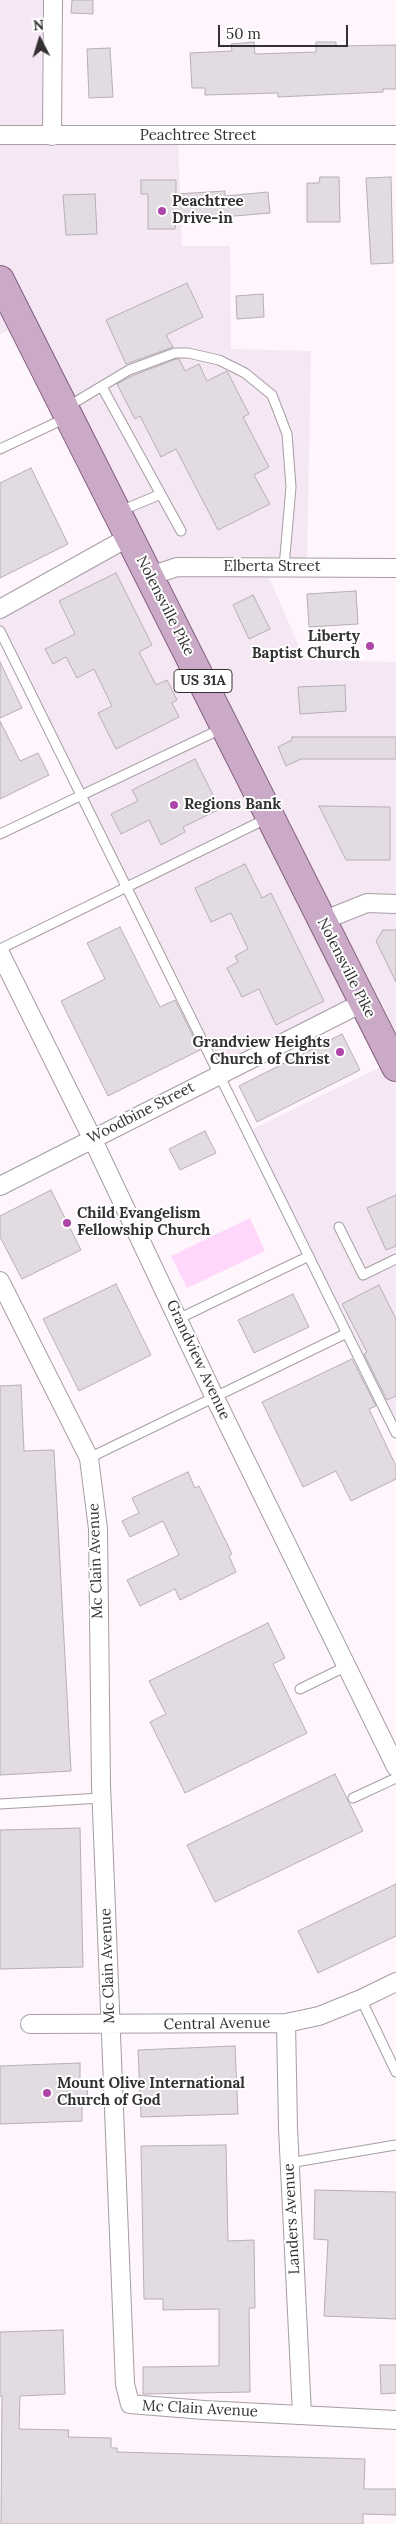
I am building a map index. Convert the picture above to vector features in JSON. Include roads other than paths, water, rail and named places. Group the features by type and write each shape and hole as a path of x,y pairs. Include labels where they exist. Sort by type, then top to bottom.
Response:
{"main road":[{"name":"Nolensville Pike","path":"0,280 396,1066"}],"street":[{"path":"52,136 54,0"},
{"name":"Peachtree Street","path":"0,135 396,135"},
{"path":"0,609 129,537"},
{"name":"Elberta Street","path":"150,576 177,567 396,568"},
{"path":"322,921 367,903 396,904"},
{"name":"Grandview Avenue","path":"0,954 92,1138 215,1398 396,1767"},
{"name":"Woodbine Street","path":"0,1186 364,1002"},
{"name":"Mc Clain Avenue","path":"0,1281 89,1458 98,1529 101,1798 125,2384 130,2404 204,2410 396,2420"},
{"name":"Central Avenue","path":"30,2024 286,2024 319,2016 396,1982"},
{"name":"Landers Avenue","path":"286,2024 290,2162 302,2414"}],"lane":[{"path":"0,449 67,412 129,370 175,353 188,353 219,360 245,373 272,394 287,434 291,487 284,567"},
{"path":"102,387 159,495 181,531"},
{"path":"117,512 159,495"},
{"path":"0,631 396,1433"},
{"path":"0,834 226,727"},
{"path":"0,949 127,885 271,816"},
{"path":"339,1227 363,1275 396,1259"},
{"path":"178,1319 309,1256"},
{"path":"89,1458 347,1333"},
{"path":"300,1689 347,1666"},
{"path":"353,1798 396,1778"},
{"path":"0,1804 101,1798"},
{"path":"361,1999 396,2072"},
{"path":"290,2162 396,2146"}],"place":[{"name":"Peachtree Drive-in","path":"162,211"},
{"name":"Liberty Baptist Church","path":"370,646"},
{"name":"Regions Bank","path":"174,805"},
{"name":"Grandview Heights Church of Christ","path":"340,1052"},
{"name":"Child Evangelism Fellowship Church","path":"67,1223"},
{"name":"Mount Olive International Church of God","path":"47,2093"}]}
